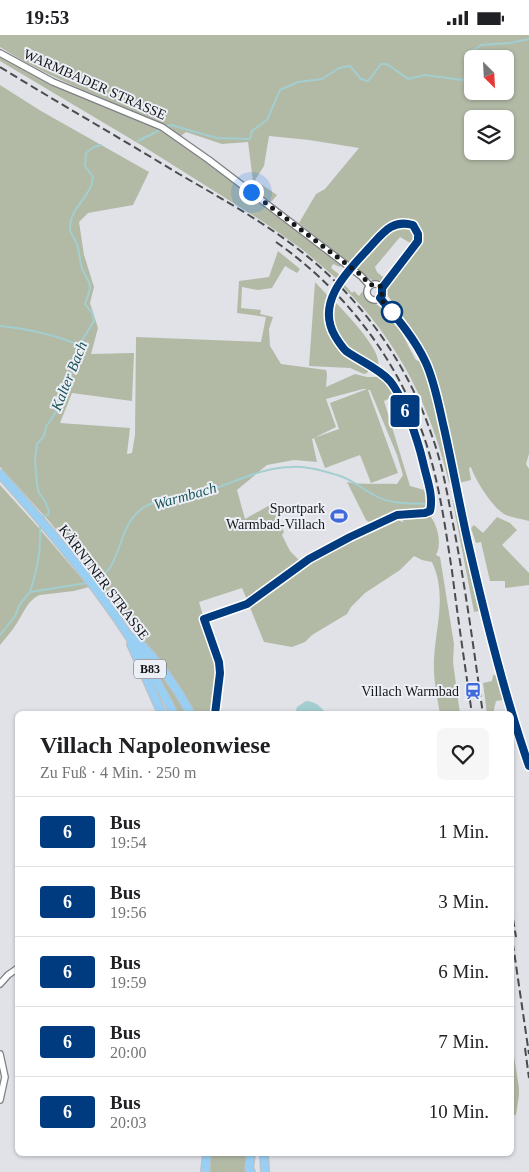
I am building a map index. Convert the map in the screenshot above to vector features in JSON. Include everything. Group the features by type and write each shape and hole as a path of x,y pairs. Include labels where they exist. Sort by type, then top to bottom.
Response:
{"main road":[{"name":"KÄRNTNER STRASSE","path":"0,474 46,526 100,593 138,648 172,711"},
{"path":"124,626 161,711"},
{"path":"124,626 157,663 189,711"},
{"path":"206,1172 207,1156"},
{"path":"251,1156 249,1168 252,1172"},
{"path":"252,1172 255,1156"},
{"path":"264,1156 265,1172"}],"street":[{"name":"WARMBADER STRASSE","path":"0,53 53,82 162,127 209,160 361,275 370,285 378,285 382,288 380,298"},
{"name":"WARMBADER STRASSE","path":"370,285 366,292 368,297 375,300 380,298"},
{"name":"WARMBADER STRASSE","path":"380,298 418,348 426,363 433,384 462,505 480,594 500,676 511,711"},
{"name":"WARMBADER STRASSE","path":"514,719 529,766"},
{"path":"0,984 15,970"},
{"path":"0,1053 5,1077 0,1100"}],"green space":[{"path":"0,35 529,35 529,454 526,464 529,469 529,521 501,512 481,487 471,467 469,468 471,480 459,483 420,347 422,344 379,283 370,279 299,223 316,194 325,189 359,148 269,136 264,166 255,180 277,195 269,202 240,181 247,183 253,181 248,142 222,144 186,132 181,136 150,119 48,74 0,47","holes":["400,237 412,244 384,278 377,272 375,267"]},
{"path":"0,56 61,87 164,131 332,256 341,265 340,267 333,264 331,268 340,275 337,279 303,250 265,223 141,145 0,61"},
{"path":"0,85 41,111 149,172 133,205 88,213 79,222 84,255 94,287 90,303 98,328 91,354 134,353 132,401 72,393 60,423 130,428 127,454 132,453 135,435 136,337 261,342 266,317 237,313 239,281 269,277 278,251 300,269 297,273 285,266 272,288 258,290 242,287 241,308 261,310 260,314 273,317 269,329 270,346 281,364 326,370 326,387 355,374 367,377 381,377 395,396 384,401 410,486 428,491 429,502 421,511 392,514 370,523 366,520 347,482 365,484 397,484 403,475 397,455 370,390 368,390 398,473 371,483 360,455 325,468 314,438 312,439 317,462 294,460 267,465 237,490 245,519 277,501 281,518 279,522 284,532 282,535 290,551 301,562 248,602 242,588 199,602 203,627 216,666 213,711 191,711 170,675 90,572 49,521 0,467","holes":["367,389 330,403 339,429 314,438 336,427 326,399"]},
{"path":"315,282 327,295 324,307 325,318 327,328 332,337 347,353 366,366 369,370 367,373 364,374 350,368 309,366"},
{"path":"344,284 352,293 354,291 359,296 364,292 369,301 385,311 397,326 416,360 422,362 440,421 454,481 449,483 433,428 410,376 380,328 342,286"},
{"path":"334,301 354,322 369,342 378,359 378,366 353,352 342,340 333,318"},
{"path":"0,485 89,587 36,597 28,604 0,645"},
{"path":"453,503 456,504 479,611 474,612"},
{"path":"400,516 430,516 437,530 439,546 436,555 440,557 454,644 453,662 460,711 440,711 434,666 440,598 439,586 432,562 414,556 400,570 365,593 351,607 347,614 312,635 305,642 292,647 264,642 249,605 303,567 387,521 396,517 404,522"},
{"path":"497,517 510,523 517,530 502,545 529,573 529,585 505,588 505,581 490,581 481,542 476,543 471,528 474,525 483,533"},
{"path":"148,657 152,659 186,711 177,711"},
{"path":"493,675 496,675 503,700 496,701 494,711 487,711 483,683 492,681"},
{"path":"514,1056 519,1088 516,1115 514,1115"},
{"path":"211,1156 249,1156 247,1172 210,1172"}],"water":[{"path":"306,701 313,702 324,711 296,711 297,707"}],"waterway":[{"name":"Kalter Bach","path":"168,126 171,125 217,138 250,139 252,131 267,120 280,90 298,82 322,79 339,68 350,66 361,79 368,81 381,64 387,64 408,79 425,75 463,80 471,52 481,45 510,43 529,39"},
{"name":"Kalter Bach","path":"138,141 160,130"},
{"name":"Kalter Bach","path":"42,520 44,516 48,515 49,511 39,493 37,485 35,460 37,444 44,436 46,427 56,412 79,355 79,345 94,321 92,313 85,304 90,286 82,268 77,245 70,228 73,214 92,184 93,177 85,166 86,153 94,147 101,145"},
{"path":"0,326 40,332 79,345"},
{"name":"Warmbach","path":"94,581 104,575 111,566 129,524 136,514 146,506 158,501 206,492 267,470 292,467 315,469 342,476 386,500 426,504"},
{"name":"Kalter Bach","path":"30,592 38,558 40,524"},
{"name":"Warmbach","path":"0,635 30,592 87,583"}],"railway":[{"path":"0,67 277,233 314,262 336,283 376,329 408,380 432,436 439,459 470,621 483,711"},
{"path":"276,242 328,285 351,310 390,364 406,393 419,424 434,470 443,513 472,711"},
{"path":"514,925 516,937"},
{"path":"514,952 529,1054"},
{"path":"525,1048 529,1078"}],"bus line":[{"name":"6","path":"215,711 220,673 219,662 204,619 247,604 309,559 350,537 397,515 430,511 432,499 420,449 403,405 391,383 381,372 345,349 338,341 331,329 329,316 328,305 341,280 364,253 386,231 398,223 413,225 418,234 418,241 382,288 383,292 380,298 418,348 426,363 433,384 462,505 465,529 480,594 511,711"},
{"name":"6","path":"514,721 529,766"}],"place":[{"name":"Sportpark Warmbad-Villach","path":"339,516"},
{"name":"Villach Warmbad","path":"473,691"}],"route":[{"path":"251,192 361,275 370,285 380,286 383,292 380,298 393,314 392,312"}]}
